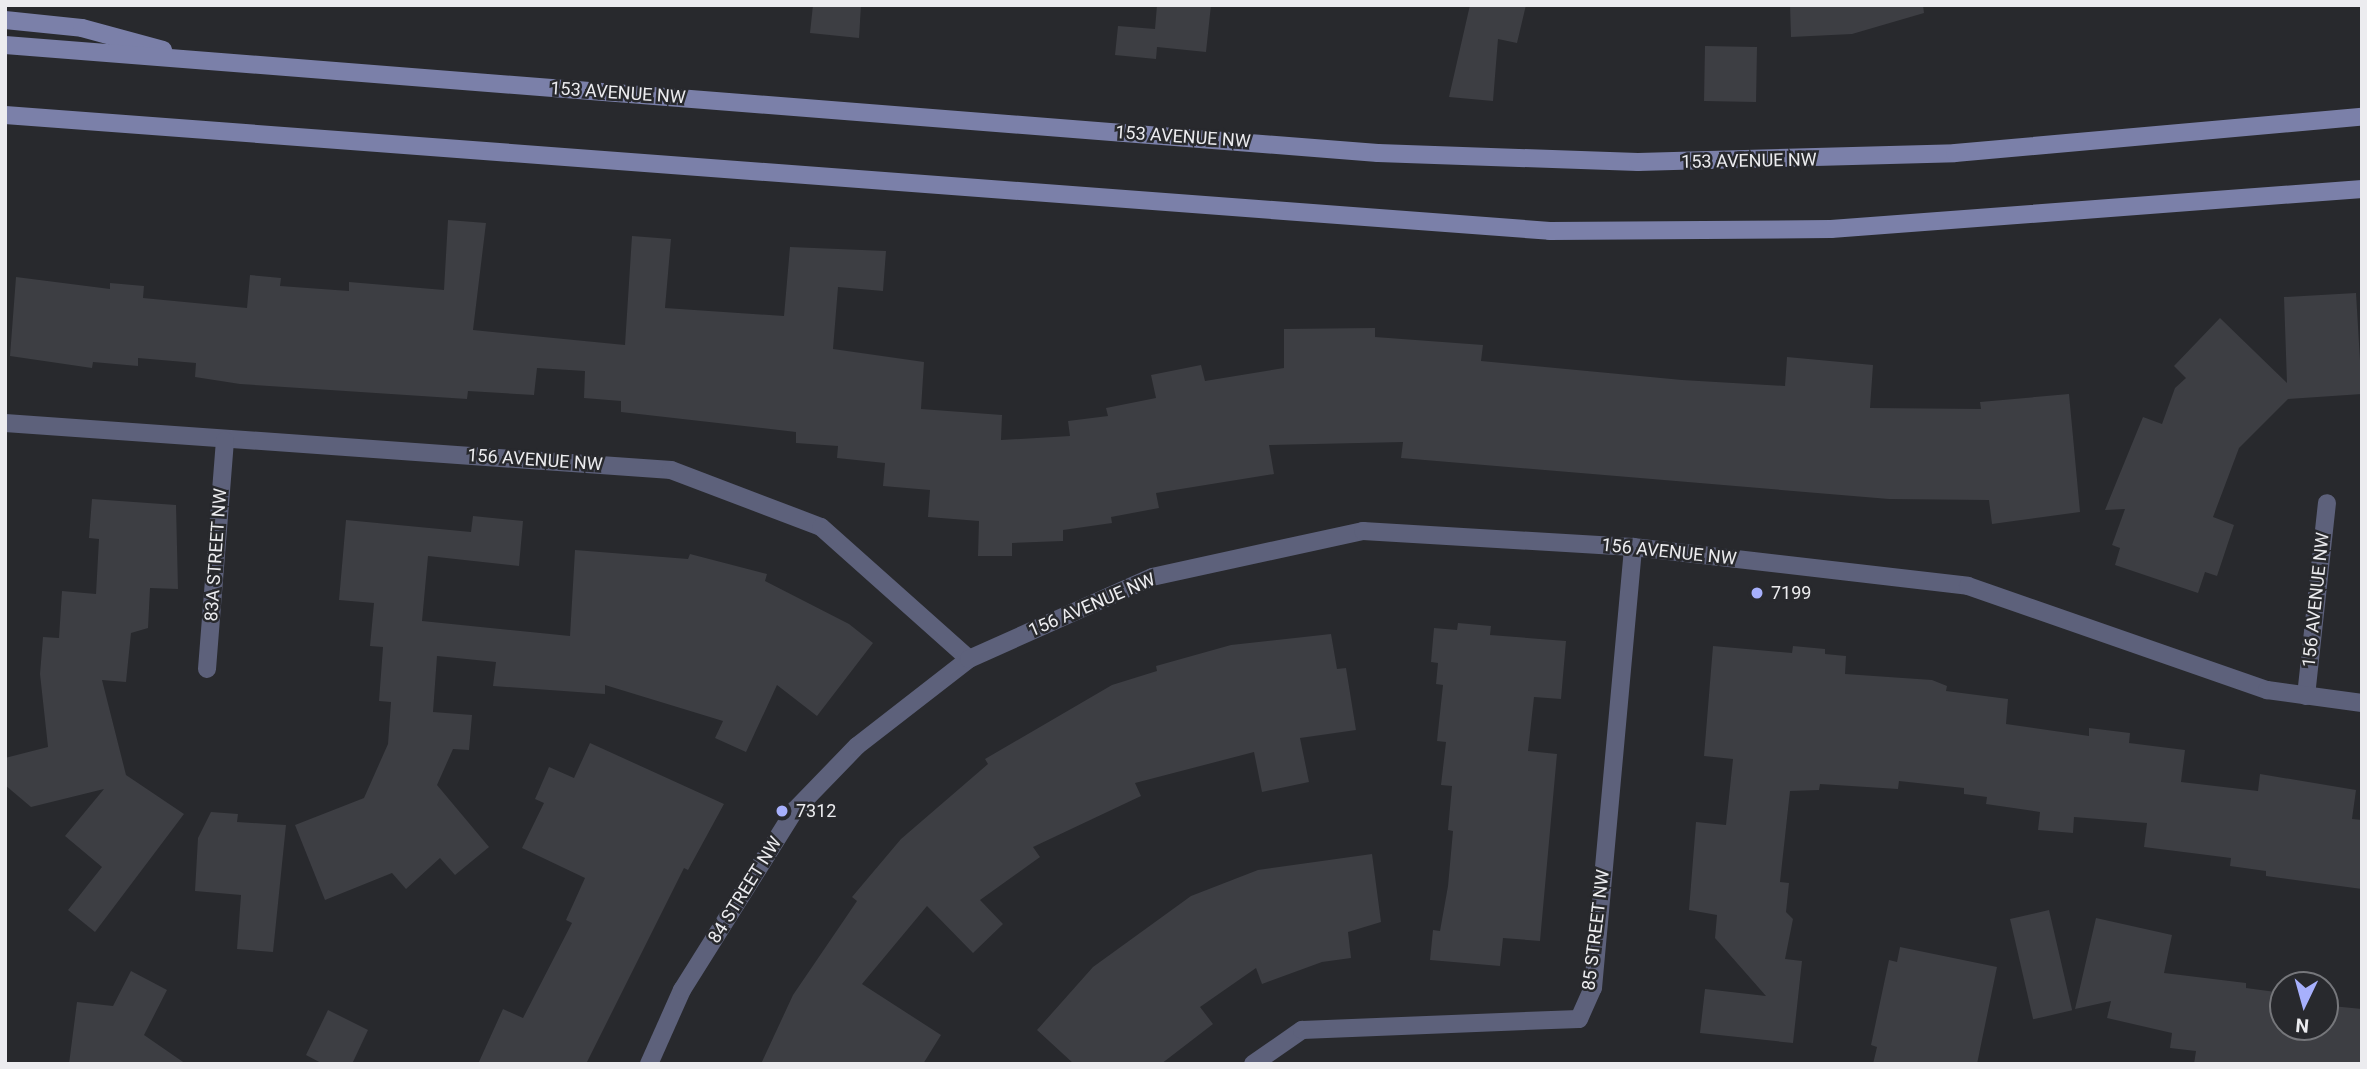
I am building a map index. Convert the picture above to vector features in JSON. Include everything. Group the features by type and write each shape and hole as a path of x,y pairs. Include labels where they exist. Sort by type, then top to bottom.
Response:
{"main road":[{"path":"5,20 82,28 207,61"},
{"name":"153 AVENUE NW","path":"5,45 1378,153 1638,162 1955,153 2362,117"},
{"path":"5,114 1550,230 1831,229 2362,190"}],"street":[{"name":"156 AVENUE NW","path":"5,423 225,441 671,470 821,527 969,659 1152,577 1363,531 1633,547 1968,586 2267,690 2362,703"},
{"name":"83A STREET NW","path":"207,669 225,441"},
{"name":"156 AVENUE NW","path":"2306,696 2327,503"},
{"name":"85 STREET NW","path":"1253,1064 1302,1031 1579,1019 1592,988 1633,547"},
{"name":"84 STREET NW","path":"649,1064 682,990 795,810 857,746 969,659"}],"building":[{"path":"813,5 861,5 859,38 810,33"},
{"path":"1157,5 1211,5 1206,52 1157,47 1156,59 1115,55 1118,26 1155,29"},
{"path":"1470,5 1526,5 1517,43 1498,39 1493,101 1449,97"},
{"path":"1790,5 1923,5 1924,13 1852,34 1791,37"},
{"path":"1705,46 1757,47 1756,102 1704,101"},
{"path":"448,220 486,223 473,330 625,345 632,236 671,239 665,308 784,316 790,247 886,251 883,291 838,287 833,349 924,362 921,409 1002,415 1001,440 1070,436 1068,421 1108,416 1106,408 1156,398 1151,375 1201,365 1205,381 1284,368 1284,329 1375,328 1375,337 1483,345 1481,361 1682,380 1785,386 1787,357 1873,365 1870,408 1981,409 1980,402 2069,394 2080,512 1992,524 1989,500 1889,499 1401,458 1403,442 1269,445 1274,474 1156,493 1159,508 1111,517 1112,523 1063,530 1063,541 1012,543 1012,556 978,556 979,521 928,517 930,490 883,486 885,463 837,458 838,446 796,443 796,432 621,412 621,401 584,398 585,371 537,368 534,395 468,391 467,399 240,384 195,377 196,363 138,358 138,366 93,362 92,368 10,356 16,277 110,289 110,283 144,286 143,298 247,308 250,275 281,278 280,286 349,291 349,282 444,290"},
{"path":"2356,293 2362,394 2288,399 2239,448 2213,517 2234,525 2217,576 2205,572 2198,593 2115,565 2120,548 2112,545 2125,509 2105,510 2143,417 2162,424 2175,388 2186,378 2174,366 2220,318 2287,383 2284,297"},
{"path":"92,499 176,505 178,589 150,588 148,628 131,633 126,682 102,680 126,775 184,814 95,932 68,910 102,867 65,836 104,789 31,807 5,785 5,758 48,747 40,674 43,637 59,638 62,591 96,594 99,539 89,538"},
{"path":"473,516 523,521 519,566 428,556 422,621 570,636 575,550 688,559 690,554 767,574 765,581 849,624 873,643 817,716 777,685 746,752 715,738 723,721 605,685 605,694 493,686 496,662 437,656 433,712 472,715 469,750 453,749 437,785 489,847 455,875 440,858 406,889 392,873 325,900 295,825 364,798 388,744 391,702 379,701 383,647 370,646 374,603 339,600 346,520 471,532"},
{"path":"1458,623 1491,626 1490,635 1566,641 1561,699 1534,697 1528,751 1557,754 1540,941 1503,938 1500,966 1430,960 1433,930 1440,931 1448,886 1453,831 1448,830 1452,786 1441,785 1446,742 1437,741 1443,685 1436,684 1438,663 1431,662 1434,628 1457,630"},
{"path":"1331,634 1337,669 1346,668 1356,730 1300,738 1309,782 1262,792 1254,752 1135,783 1141,796 1033,847 1040,857 980,900 1003,924 973,953 927,906 862,984 941,1035 923,1064 761,1064 793,995 857,901 852,897 901,839 988,764 985,759 1112,685 1157,671 1156,666 1231,645"},
{"path":"1713,646 1792,653 1793,646 1825,649 1825,654 1846,656 1845,674 1932,680 1947,686 1946,691 2008,699 2006,724 2089,736 2089,728 2130,733 2129,743 2185,750 2181,782 2258,791 2260,774 2356,790 2352,819 2362,820 2362,889 2266,876 2266,871 2230,866 2231,858 2144,847 2147,823 2074,817 2073,833 2038,830 2040,812 1986,804 1987,797 1964,794 1964,788 1899,781 1898,789 1820,784 1819,790 1790,791 1780,882 1789,883 1786,912 1793,919 1785,959 1802,961 1793,1043 1700,1033 1705,989 1766,996 1715,938 1717,915 1689,910 1696,822 1726,825 1733,759 1704,756"},
{"path":"590,743 724,804 688,870 684,868 586,1064 478,1064 503,1009 523,1018 572,923 566,920 585,878 522,848 544,803 535,799 549,767 574,778"},
{"path":"211,812 238,814 237,822 286,825 273,952 237,949 241,895 195,891 198,838"},
{"path":"1372,854 1381,922 1348,932 1351,958 1322,962 1262,984 1256,968 1200,1007 1213,1024 1161,1064 1074,1064 1037,1030 1093,967 1191,896 1258,870"},
{"path":"2049,910 2072,1010 2033,1019 2010,919"},
{"path":"2096,918 2172,935 2164,973 2246,983 2246,988 2269,991 2269,1041 2339,1041 2339,1007 2362,1009 2362,1064 2194,1064 2196,1051 2170,1048 2172,1033 2107,1018 2111,1001 2075,1009"},
{"path":"1900,947 1997,967 1977,1064 1873,1064 1877,1047 1871,1045 1889,960 1897,962"},
{"path":"131,971 167,990 144,1035 186,1064 69,1064 77,1002 113,1006"},
{"path":"328,1010 368,1030 352,1064 323,1064 306,1055"}],"place":[{"name":"7199","path":"1757,593"},
{"name":"7312","path":"782,811"}]}
